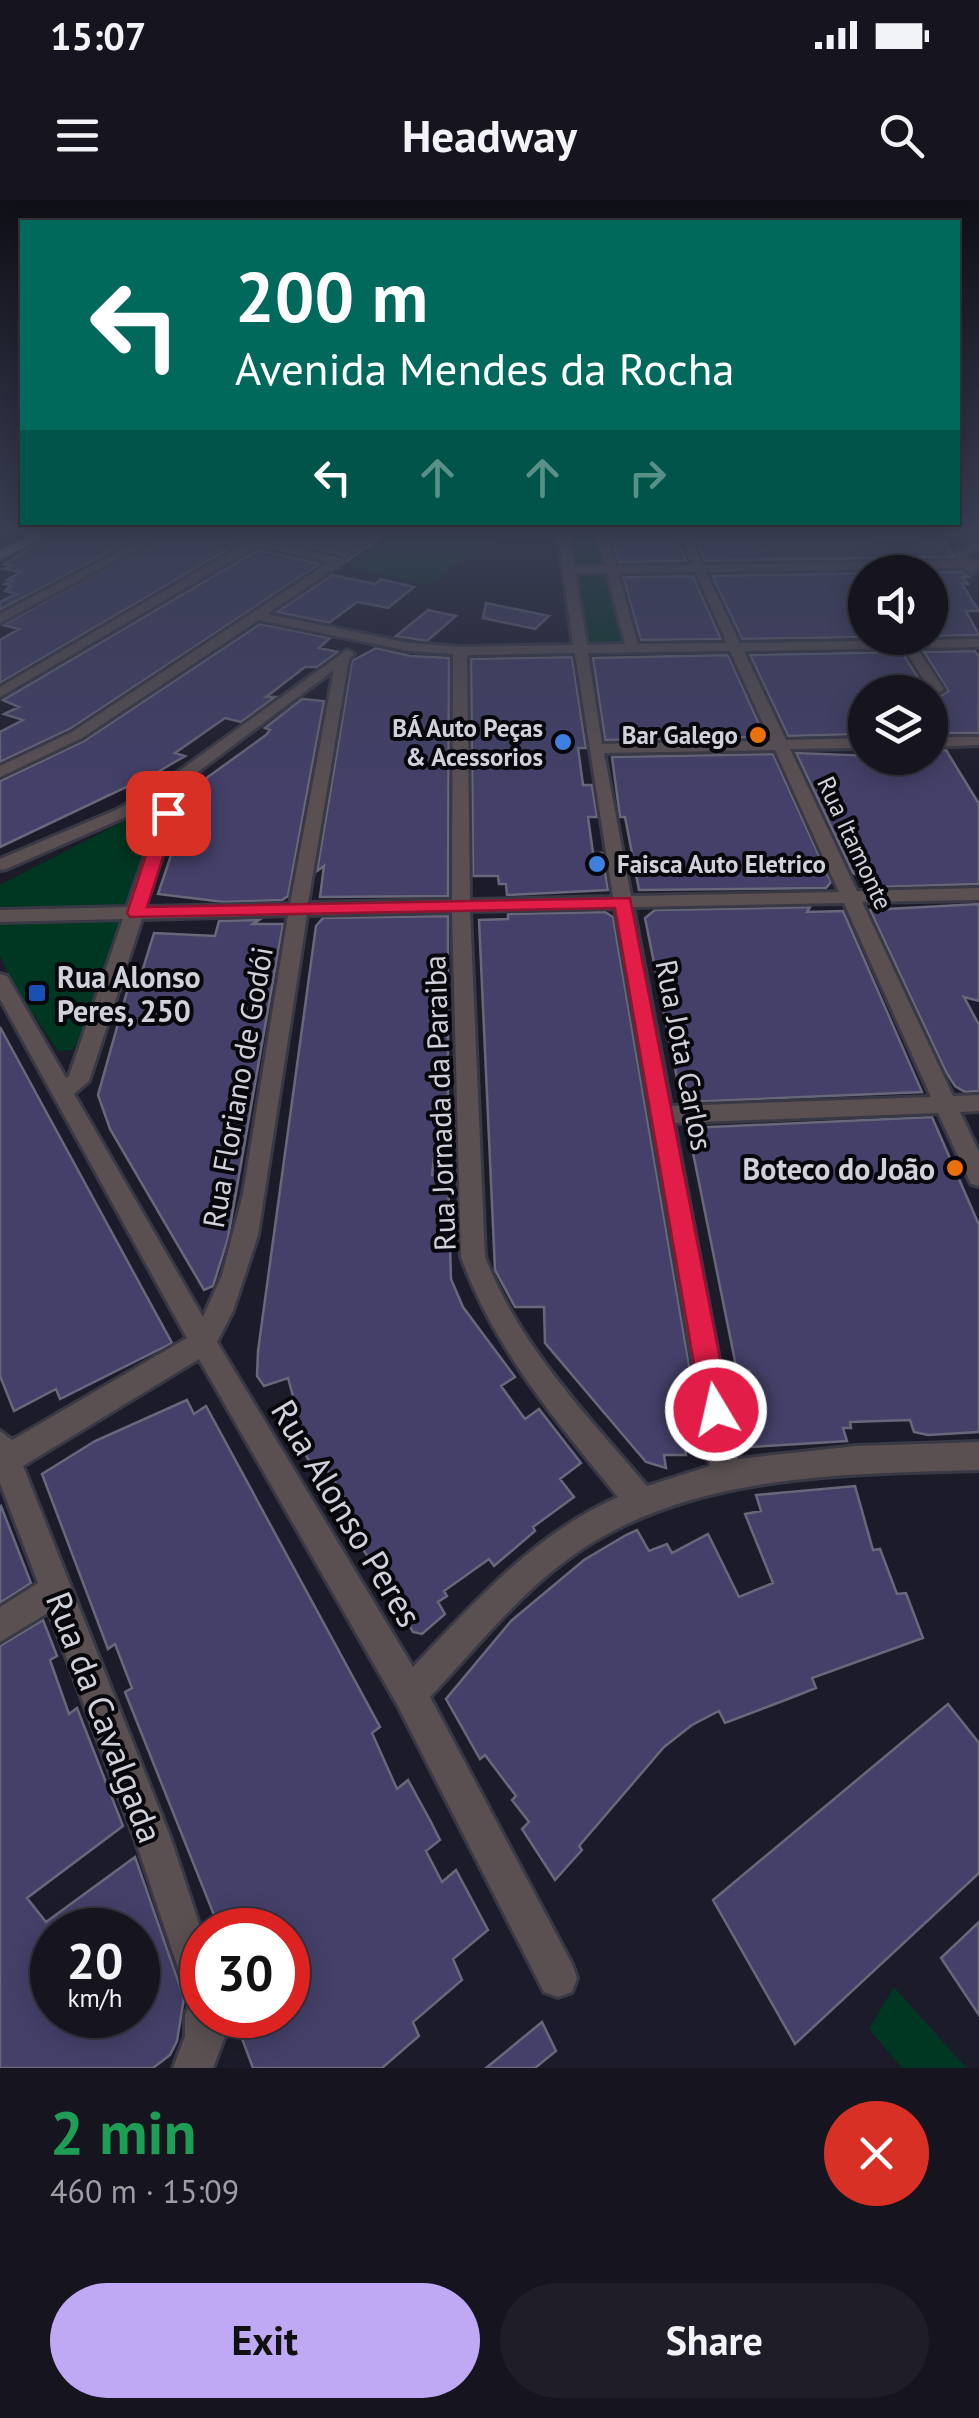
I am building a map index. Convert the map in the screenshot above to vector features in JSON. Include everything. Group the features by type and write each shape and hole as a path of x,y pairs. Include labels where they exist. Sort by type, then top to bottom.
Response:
{"street":[{"path":"0,693 126,618"},
{"path":"0,772 77,735 255,618"},
{"path":"268,618 365,640 460,651 848,645"},
{"name":"Rua Jota Carlos","path":"576,618 595,749 726,1473"},
{"path":"625,618 633,649"},
{"name":"Rua Itamonte","path":"721,618 979,1177"},
{"path":"0,866 122,812 179,780 365,640"},
{"path":"948,643 979,643"},
{"name":"Rua Jornada da Paraiba","path":"460,651 461,905 477,1270 485,1297 514,1343 639,1499"},
{"name":"Rua Floriano de Godói","path":"203,1342 232,1287 256,1174 343,657"},
{"path":"948,742 979,741"},
{"path":"595,749 848,743"},
{"path":"60,1092 78,1080 179,780"},
{"path":"0,916 979,894"},
{"name":"Rua Alonso Peres","path":"0,981 203,1342 410,1694 558,1978"},
{"path":"663,1115 979,1103"},
{"path":"3,1453 203,1342"},
{"name":"Rua da Cavalgada","path":"3,1453 154,1839 180,1921"},
{"path":"410,1694 522,1576 639,1499 726,1473 979,1456"},
{"path":"0,1626 55,1590"},
{"path":"193,2068 204,2038"}],"green space":[{"path":"584,618 619,618 626,645 588,646"},
{"path":"161,802 83,1038 72,1050 58,1051 12,983 0,956 0,885"},
{"path":"894,1987 967,2068 902,2068 869,2029"}],"building":[{"path":"15,618 111,618 0,683 0,640 19,629 3,625"},
{"path":"142,618 238,618 70,729 0,762 0,732 23,720 4,714 19,707 3,700"},
{"path":"306,618 335,618 329,623"},
{"path":"418,618 453,618 427,641 396,636"},
{"path":"484,618 547,618 535,629"},
{"path":"635,618 712,618 721,639 641,640"},
{"path":"732,618 848,618 848,637 742,639"},
{"path":"948,618 970,618 979,635 948,636"},
{"path":"260,624 330,638 319,648 338,652 317,667 305,667 266,697 275,697 241,722 225,718 175,753 185,756 156,773 0,847 0,781 84,741"},
{"path":"376,648 410,656 449,658 448,896 320,897 324,866 317,871 352,661"},
{"path":"975,651 979,657 979,733 948,733 948,675 938,675 926,655 948,655 948,652"},
{"path":"728,655 765,737 605,740 593,658"},
{"path":"750,655 904,655 916,675 848,675 848,734 788,736"},
{"path":"572,657 586,748 578,748 583,785 592,785 597,817 588,817 593,853 602,853 608,890 507,895 506,884 499,884 498,876 473,876 471,659"},
{"path":"302,699 324,701 288,896 282,900 224,902 158,894 194,787 266,735 270,730 265,728"},
{"path":"796,753 848,755 848,775 948,775 948,753 979,804 979,884 881,887 853,873"},
{"path":"773,754 831,882 826,888 639,890 625,817 620,817 612,757"},
{"path":"979,904 979,1001 964,997 979,1025 979,1091 965,1092 955,1086 946,1072 870,910"},
{"path":"810,907 807,912 843,911 922,1092 689,1102 685,1083 678,1083 645,918 655,910"},
{"path":"605,912 613,917 696,1406 679,1407 686,1455 664,1455 666,1468 646,1462 545,1343 544,1307 515,1307 495,1270 479,920 508,919 508,914"},
{"path":"448,916 448,1125 438,1125 432,1175 448,1175 451,1279 463,1307 515,1377 501,1386 525,1419 539,1409 581,1463 560,1479 574,1497 533,1527 535,1531 494,1566 489,1559 444,1591 447,1596 438,1602 445,1614 422,1634 413,1632 337,1506 346,1500 325,1466 316,1472 281,1415 296,1407 288,1378 264,1386 257,1376 316,926 323,918"},
{"path":"259,920 253,924 283,924 228,1238 213,1286 204,1290 110,1129 98,1095 128,988 137,988 154,933 215,936 219,921"},
{"path":"0,1027 172,1343 60,1399 56,1389 14,1411 0,1376"},
{"path":"932,1117 979,1225 979,1432 928,1435 914,1432 910,1420 850,1422 851,1428 843,1428 847,1441 752,1447 744,1408 759,1406 749,1370 737,1371 688,1128"},
{"path":"187,1400 194,1414 206,1406 380,1727 372,1733 397,1789 408,1780 440,1840 426,1851 442,1882 456,1870 488,1930 453,1959 462,1980 413,2022 419,2036 382,2068 253,2068 242,2038 310,2038 310,1908 211,1908 125,1692 132,1688 115,1644 108,1649 42,1474 95,1441"},
{"path":"855,1486 873,1550 880,1549 897,1594 906,1593 923,1638 812,1678 816,1688 725,1723 719,1711 692,1725 664,1747 555,1880 522,1829 529,1822 512,1800 516,1796 485,1755 480,1759 446,1699 511,1621 584,1560 626,1535 637,1530 649,1551 667,1544 672,1553 708,1534 739,1597 773,1583 745,1514 761,1511 756,1495"},
{"path":"0,1507 31,1583 0,1603"},
{"path":"43,1620 57,1656 50,1660 69,1714 77,1708 123,1826 27,1898 35,1908 30,1908 30,2038 160,2038 160,1929 180,1986 180,2023 170,2055 153,2068 0,2068 0,1646"},
{"path":"948,1704 979,1743 979,1873 795,2044 713,1900"},
{"path":"135,1857 153,1908 65,1908"},
{"path":"979,1922 979,2015 941,1958"},
{"path":"542,2022 556,2051 535,2068 486,2068"}],"place":[{"name":"Bar Galego","path":"758,735"},
{"name":"BÁ Auto Peças & Acessorios","path":"563,742"},
{"name":"Faisca Auto Eletrico","path":"597,864"},
{"name":"Rua Alonso Peres, 250","path":"37,993"},
{"name":"Boteco do João","path":"955,1168"}],"route":[{"path":"168,813 136,913 624,902 716,1410"}]}
